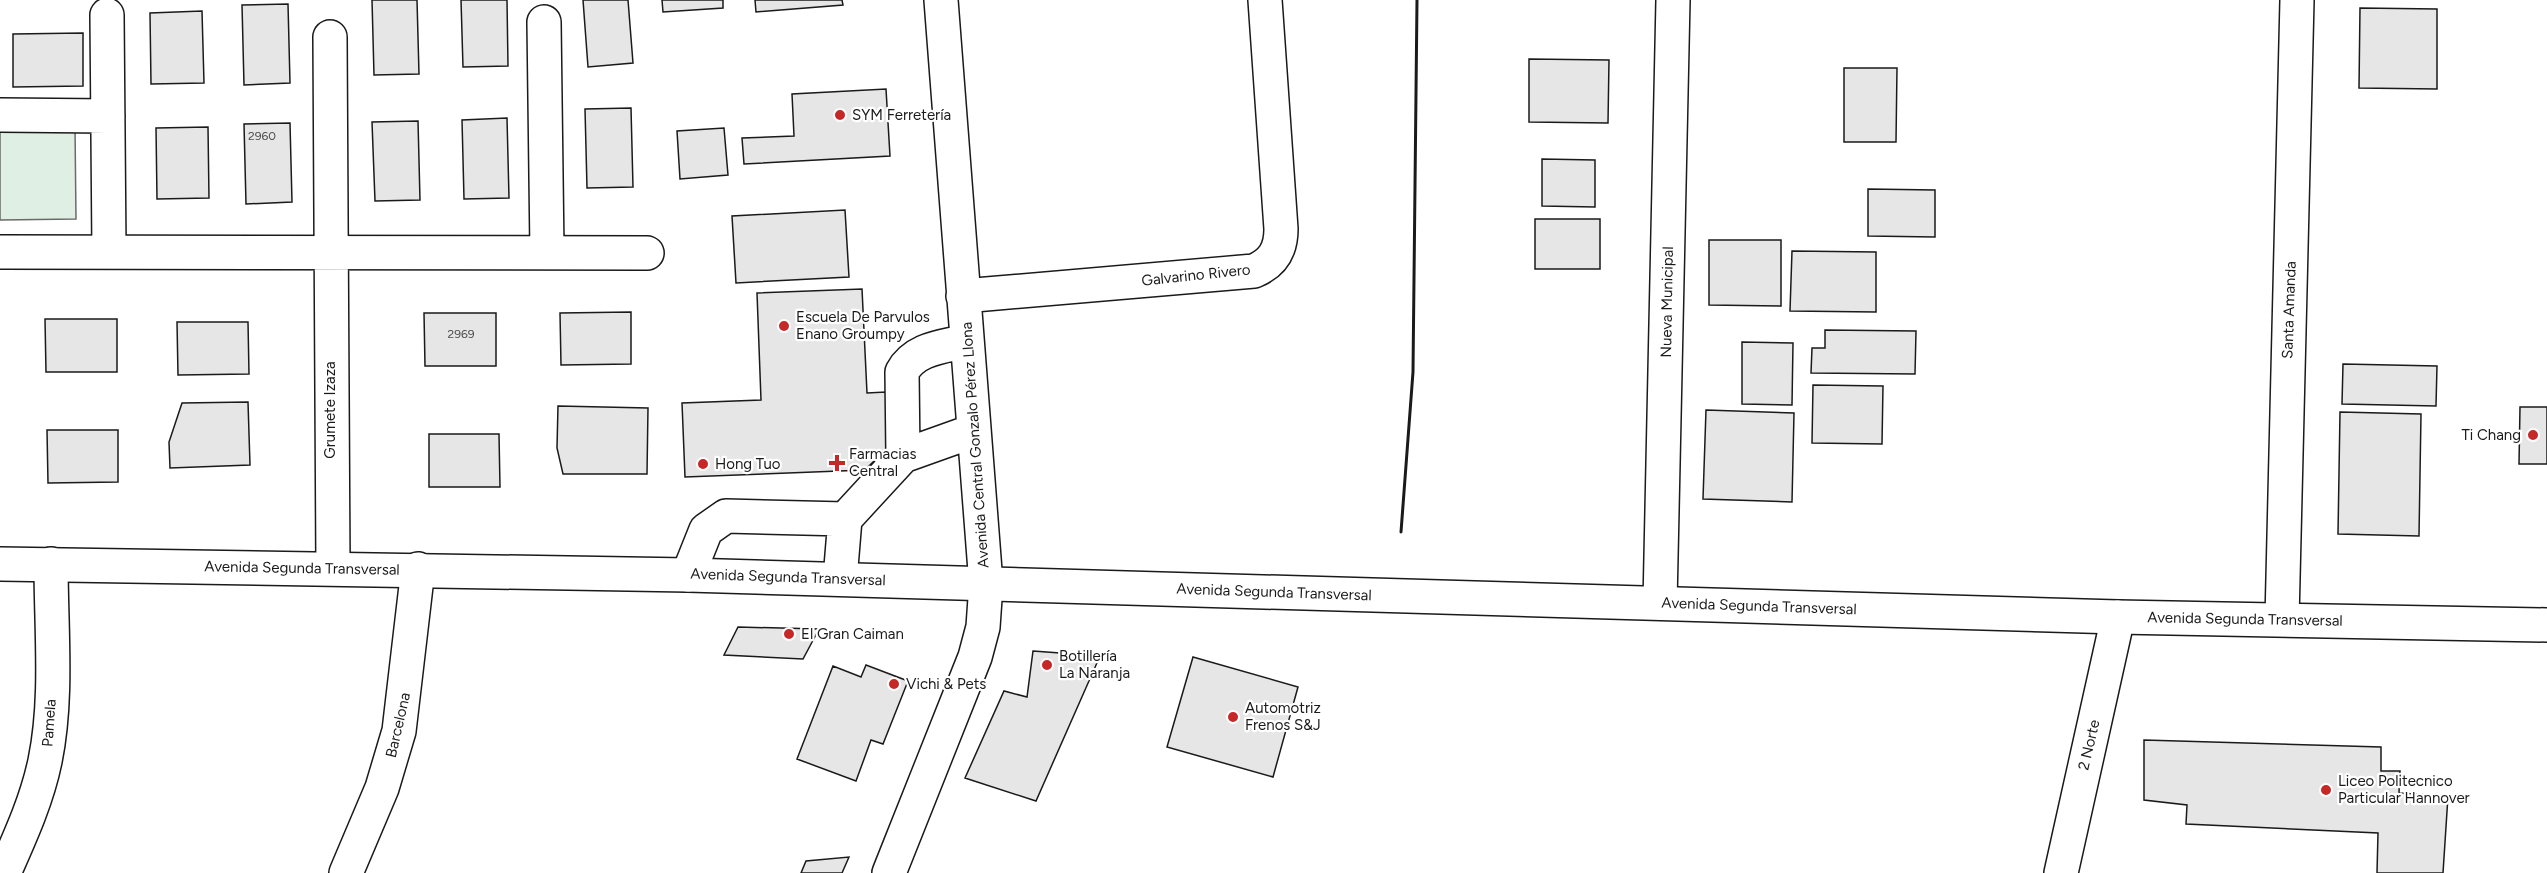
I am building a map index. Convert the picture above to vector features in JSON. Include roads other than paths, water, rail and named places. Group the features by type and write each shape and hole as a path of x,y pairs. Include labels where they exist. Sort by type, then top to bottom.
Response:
{"street":[{"name":"Avenida Central Gonzalo Pérez Llona","path":"888,873 975,657 983,627 986,584 941,0"},
{"name":"Galvarino Rivero","path":"963,296 1254,271 1273,260 1278,251 1281,229 1265,0"},
{"name":"Nueva Municipal","path":"1660,603 1673,0"},
{"name":"Santa Amanda","path":"2282,619 2297,0"},
{"path":"107,15 109,252"},
{"path":"544,22 547,252"},
{"name":"Grumete Izaza","path":"330,37 329,252 333,568"},
{"path":"0,115 108,116"},
{"path":"0,252 647,253"},
{"path":"903,456 900,382 907,362 923,352 967,341"},
{"path":"840,579 844,519 903,456 973,431"},
{"path":"688,575 706,530 726,516 844,519"},
{"name":"Avenida Segunda Transversal","path":"0,564 688,575 2118,617 2547,625"},
{"name":"Pamela","path":"4,873 31,809 45,760 51,710 51,564"},
{"name":"Barcelona","path":"346,873 382,788 399,731 418,569"},
{"name":"2 Norte","path":"2061,873 2118,617"}],"place":[{"name":"SYM Ferretería","path":"840,115"},
{"name":"Escuela De Parvulos Enano Groumpy","path":"784,326"},
{"name":"Ti Chang","path":"2533,435"},
{"name":"Farmacias Central","path":"837,463"},
{"name":"Hong Tuo","path":"703,464"},
{"name":"El Gran Caiman","path":"789,634"},
{"name":"Botillería La Naranja","path":"1047,665"},
{"name":"Vichi & Pets","path":"894,684"},
{"name":"Automotriz Frenos S&J","path":"1233,717"},
{"name":"Liceo Politecnico Particular Hannover","path":"2326,790"}]}
